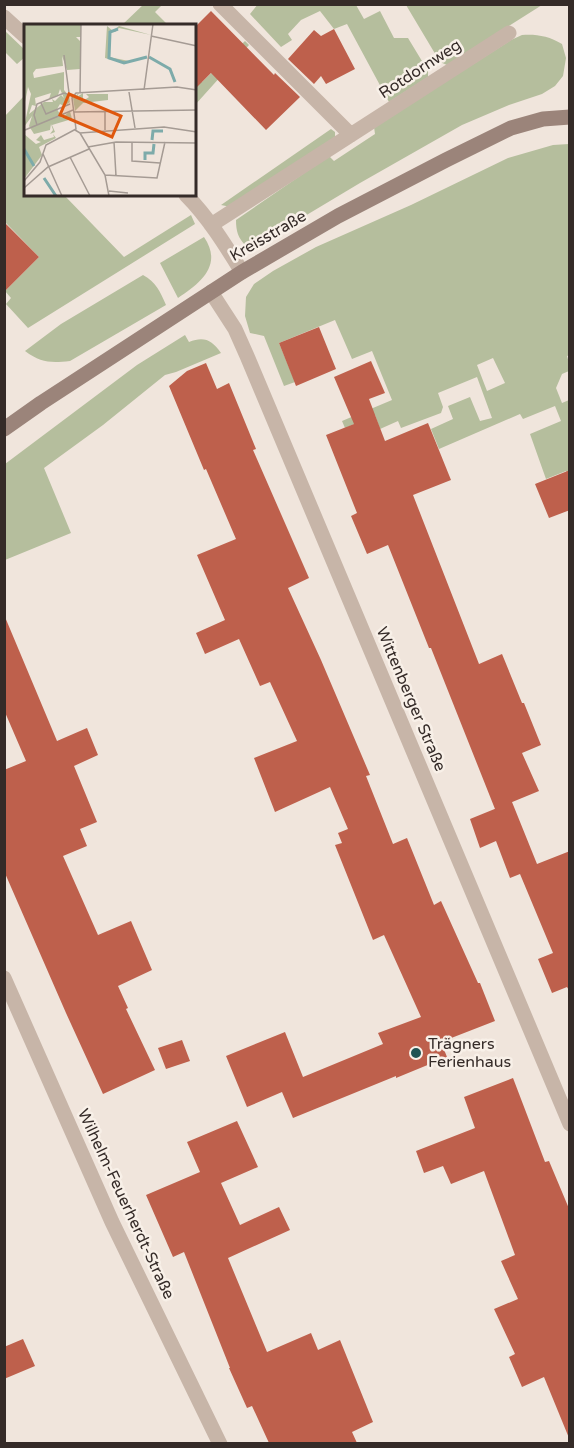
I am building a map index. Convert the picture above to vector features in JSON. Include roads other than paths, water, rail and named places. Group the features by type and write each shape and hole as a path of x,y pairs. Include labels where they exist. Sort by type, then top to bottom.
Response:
{"main road":[{"name":"Kreisstraße","path":"4,429 242,272 338,216 511,128 543,118 570,117"}],"street":[{"path":"220,4 351,135"},
{"path":"4,17 24,35"},
{"name":"Rotdornweg","path":"211,225 509,33"},
{"path":"187,196 211,225 242,272"},
{"name":"Wittenberger Straße","path":"211,292 235,329 248,357 570,1124"},
{"name":"Wilhelm-Feuerherdt-Straße","path":"4,978 106,1208 220,1443"}],"place":[{"name":"Trägners Ferienhaus","path":"416,1053"}]}
